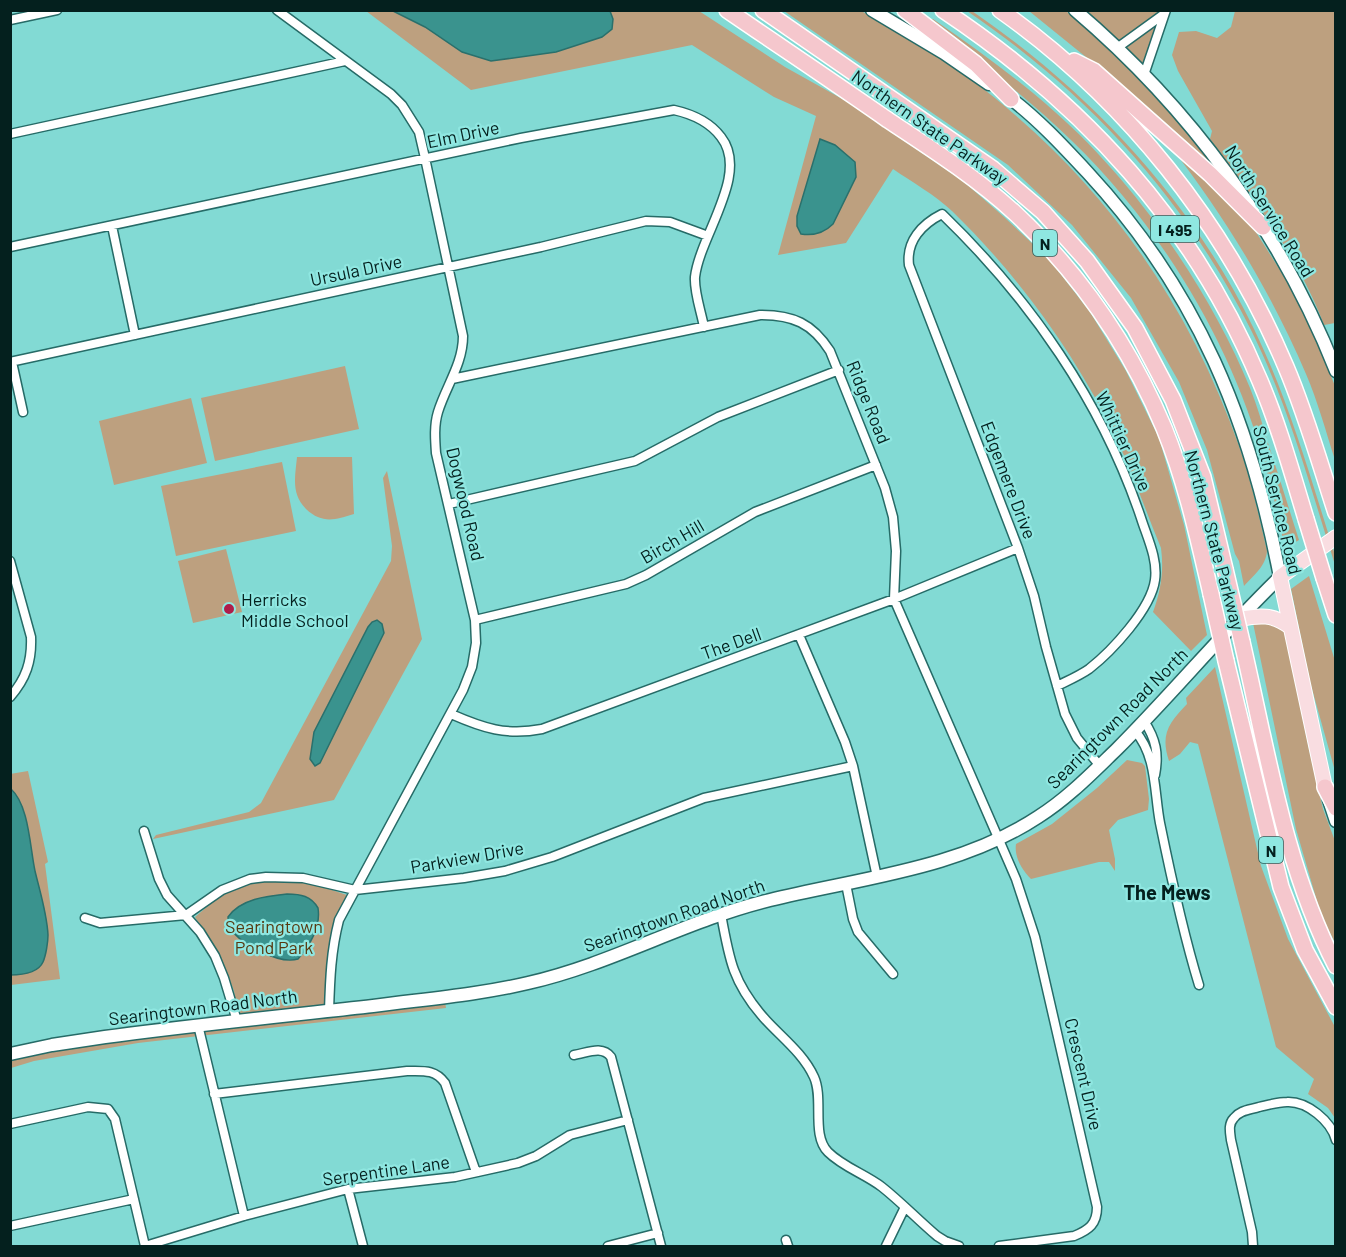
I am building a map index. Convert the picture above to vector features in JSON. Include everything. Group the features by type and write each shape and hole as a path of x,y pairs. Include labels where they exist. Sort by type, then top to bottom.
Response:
{"highway":[{"name":"Northern State Parkway","path":"727,10 972,177 1022,220 1062,262 1116,334 1158,414 1184,483 1281,887 1305,950 1335,1007"},
{"name":"Northern State Parkway","path":"763,10 993,169 1043,212 1088,261 1135,328 1177,408 1203,477 1294,860 1309,908 1335,966"},
{"path":"905,10 976,64 1011,99"},
{"name":"I 495","path":"943,10 1014,61 1076,114 1131,173 1172,224 1208,279 1246,350 1274,419 1335,615"},
{"name":"I 495","path":"1000,10 1058,53 1115,108 1148,145 1202,215 1257,305 1286,366 1334,506"},
{"path":"1058,53 1094,71 1210,174 1263,227"},
{"path":"1325,787 1335,808"}],"main road":[{"name":"South Service Road","path":"872,10 957,62 1011,99 1059,142 1108,195 1152,253 1187,308 1224,381 1246,438 1261,489 1325,787 1335,821"},
{"name":"North Service Road","path":"1075,10 1144,75 1207,147 1263,227 1310,312 1335,371"},
{"path":"1280,577 1335,537"},
{"name":"Searingtown Road North","path":"10,1054 65,1043 198,1025 456,996 528,983 589,964 721,914 768,900 877,877 949,857 998,839 1053,807 1100,766 1280,577"},
{"path":"1239,619 1266,616 1280,620 1290,627"}],"street":[{"path":"10,20 57,10"},
{"name":"Dogwood Road","path":"277,10 391,94 402,105 419,132 463,336 459,359 438,412 435,426 436,453 475,620 476,643 472,668 451,714 339,920 332,944 329,1011"},
{"path":"1117,48 1165,12"},
{"path":"1144,75 1165,12"},
{"path":"10,134 345,61"},
{"name":"Elm Drive","path":"10,248 425,158 657,112 685,112 706,122 716,130 730,154 729,180 698,262 695,279 704,327"},
{"name":"Edgemere Drive","path":"942,214 926,222 915,237 909,250 909,265 1018,548 1034,596 1057,686 1071,726 1100,766"},
{"name":"Whittier Drive","path":"942,214 977,248 1012,288 1073,374 1116,456 1134,499 1153,556 1155,579 1152,594 1143,611 1089,669 1057,686"},
{"name":"Ursula Drive","path":"11,362 449,267 646,221 670,222 708,236"},
{"path":"112,226 135,335"},
{"name":"Ridge Road","path":"452,379 760,315 792,318 810,328 822,339 839,370 885,488 893,517 896,551 894,599 998,839"},
{"path":"11,362 23,412"},
{"path":"449,504 635,461 718,417 839,370"},
{"name":"Birch Hill","path":"475,620 626,584 646,575 755,512 876,465"},
{"name":"The Dell","path":"451,714 483,728 503,732 542,729 894,599 1018,548"},
{"path":"10,561 32,637 30,664 22,684 10,697"},
{"path":"799,635 853,766 877,877"},
{"path":"1144,721 1153,734 1157,752 1154,781"},
{"path":"1135,731 1147,749 1160,821 1199,986"},
{"name":"Parkview Drive","path":"85,918 100,923 186,915 222,890 250,879 266,877 303,878 355,890 378,889 505,871 552,857 704,798 853,766"},
{"path":"144,831 167,895 200,932 215,956 237,1021"},
{"name":"Crescent Drive","path":"998,839 1016,879 1035,937 1097,1207 1095,1222 1074,1236 999,1246"},
{"path":"846,884 858,932 893,975"},
{"path":"721,914 728,953 735,976 743,990 765,1018 801,1056 814,1076 818,1096 820,1136 827,1151 842,1163 881,1186 936,1236 959,1246"},
{"path":"198,1025 244,1216"},
{"path":"574,1055 600,1050 608,1053 613,1063 661,1246"},
{"path":"214,1094 428,1070 439,1075 445,1083 476,1172"},
{"path":"1253,1246 1252,1232 1231,1140 1230,1125 1233,1119 1240,1112 1288,1101 1308,1107 1319,1116 1331,1127 1335,1140"},
{"path":"10,1124 88,1107 108,1109 113,1114 145,1246"},
{"name":"Serpentine Lane","path":"145,1246 244,1216 348,1189 445,1178 518,1163 536,1156 562,1139 580,1131 628,1120"},
{"path":"348,1189 363,1246"},
{"path":"10,1226 134,1199"},
{"path":"886,1246 904,1207"},
{"path":"608,1246 658,1233"}],"green space":[{"path":"836,9 861,11 932,53 969,78 1015,115 1058,154 1097,197 1132,241 1164,289 1217,391 1239,446 1267,551 1262,566 1244,586 1207,450 1179,382 1131,298 1072,225 1008,165 784,11"},
{"path":"366,11 699,11 785,67 846,101 963,181 1049,259 1090,312 1126,371 1159,438 1184,525 1207,635 1191,651 1153,612 1161,580 1161,548 1128,465 1100,407 1064,347 1023,290 977,236 938,200 893,169 846,243 778,255 816,116 774,97 692,45 471,90"},
{"path":"967,11 972,11 1015,43 1096,113 1134,152 1200,236 1229,281 1267,356 1299,440 1335,555 1335,565 1298,446 1264,358 1225,282 1196,236 1130,152 1093,113 1011,43"},
{"path":"1029,11 1066,11 1103,41 1164,103 1218,172 1102,70"},
{"path":"1075,11 1166,11 1117,48"},
{"path":"1235,11 1335,11 1335,323 1324,325 1288,251 1210,139 1212,131 1178,71 1172,55 1179,32 1196,31 1217,38 1231,27"},
{"path":"933,19 1026,87 1085,140 1114,171 1168,240 1214,313 1250,388 1299,540 1286,548 1284,544 1265,465 1234,376 1190,290 1164,250 1105,175 1072,141 930,20"},
{"path":"1159,20 1143,67 1124,46"},
{"path":"1171,147 1249,221 1285,278 1312,329 1335,386 1335,460 1310,385 1278,314 1246,256 1210,200"},
{"path":"345,366 359,429 215,461 201,398"},
{"path":"191,398 207,463 114,485 99,421"},
{"path":"297,457 352,457 354,514 341,518 323,519 306,509 296,491"},
{"path":"282,462 296,531 176,556 161,486"},
{"path":"387,471 422,639 334,800 153,839 156,835 249,812 261,803 391,561 392,546 383,478"},
{"path":"226,549 242,612 193,623 178,561"},
{"path":"1309,576 1335,661 1335,771 1310,682 1291,589"},
{"path":"1264,619 1285,631 1323,809 1335,841 1335,943 1321,915 1296,829 1253,623"},
{"path":"1215,667 1261,866 1288,939 1335,1027 1335,1118 1328,1108 1308,1094 1314,1079 1276,1047 1198,744 1190,742 1180,754 1169,761 1166,752 1166,736 1171,723 1187,704 1186,698"},
{"path":"1127,760 1142,763 1145,766 1148,810 1118,820 1109,830 1115,871 1109,862 1099,862 1031,879 1019,863 1016,844 1052,824 1097,788"},
{"path":"28,771 48,862 45,864 60,979 11,985 10,774"},
{"name":"Searingtown Pond Park","path":"302,880 347,895 338,915 328,1010 444,995 446,1008 138,1043 34,1061 11,1068 11,1054 238,1020 234,991 223,963 195,917 223,893 255,881"}],"water":[{"path":"393,11 610,11 613,19 612,29 602,37 556,52 491,61 462,52 425,27"},
{"path":"820,139 835,145 855,162 856,177 833,224 818,233 801,234 797,226 797,216"},
{"path":"377,620 382,624 384,633 320,763 315,766 310,759 314,732 368,627"},
{"path":"11,789 22,805 28,827 48,935 41,966 29,973 19,975 10,975"},
{"path":"287,894 305,896 318,908 318,922 314,935 298,959 290,960 270,956 241,940 229,927 228,917 239,906 263,897"}],"place":[{"name":"Herricks Middle School","path":"229,609"}],"district":[{"name":"The Mews","path":"1167,892"}]}
